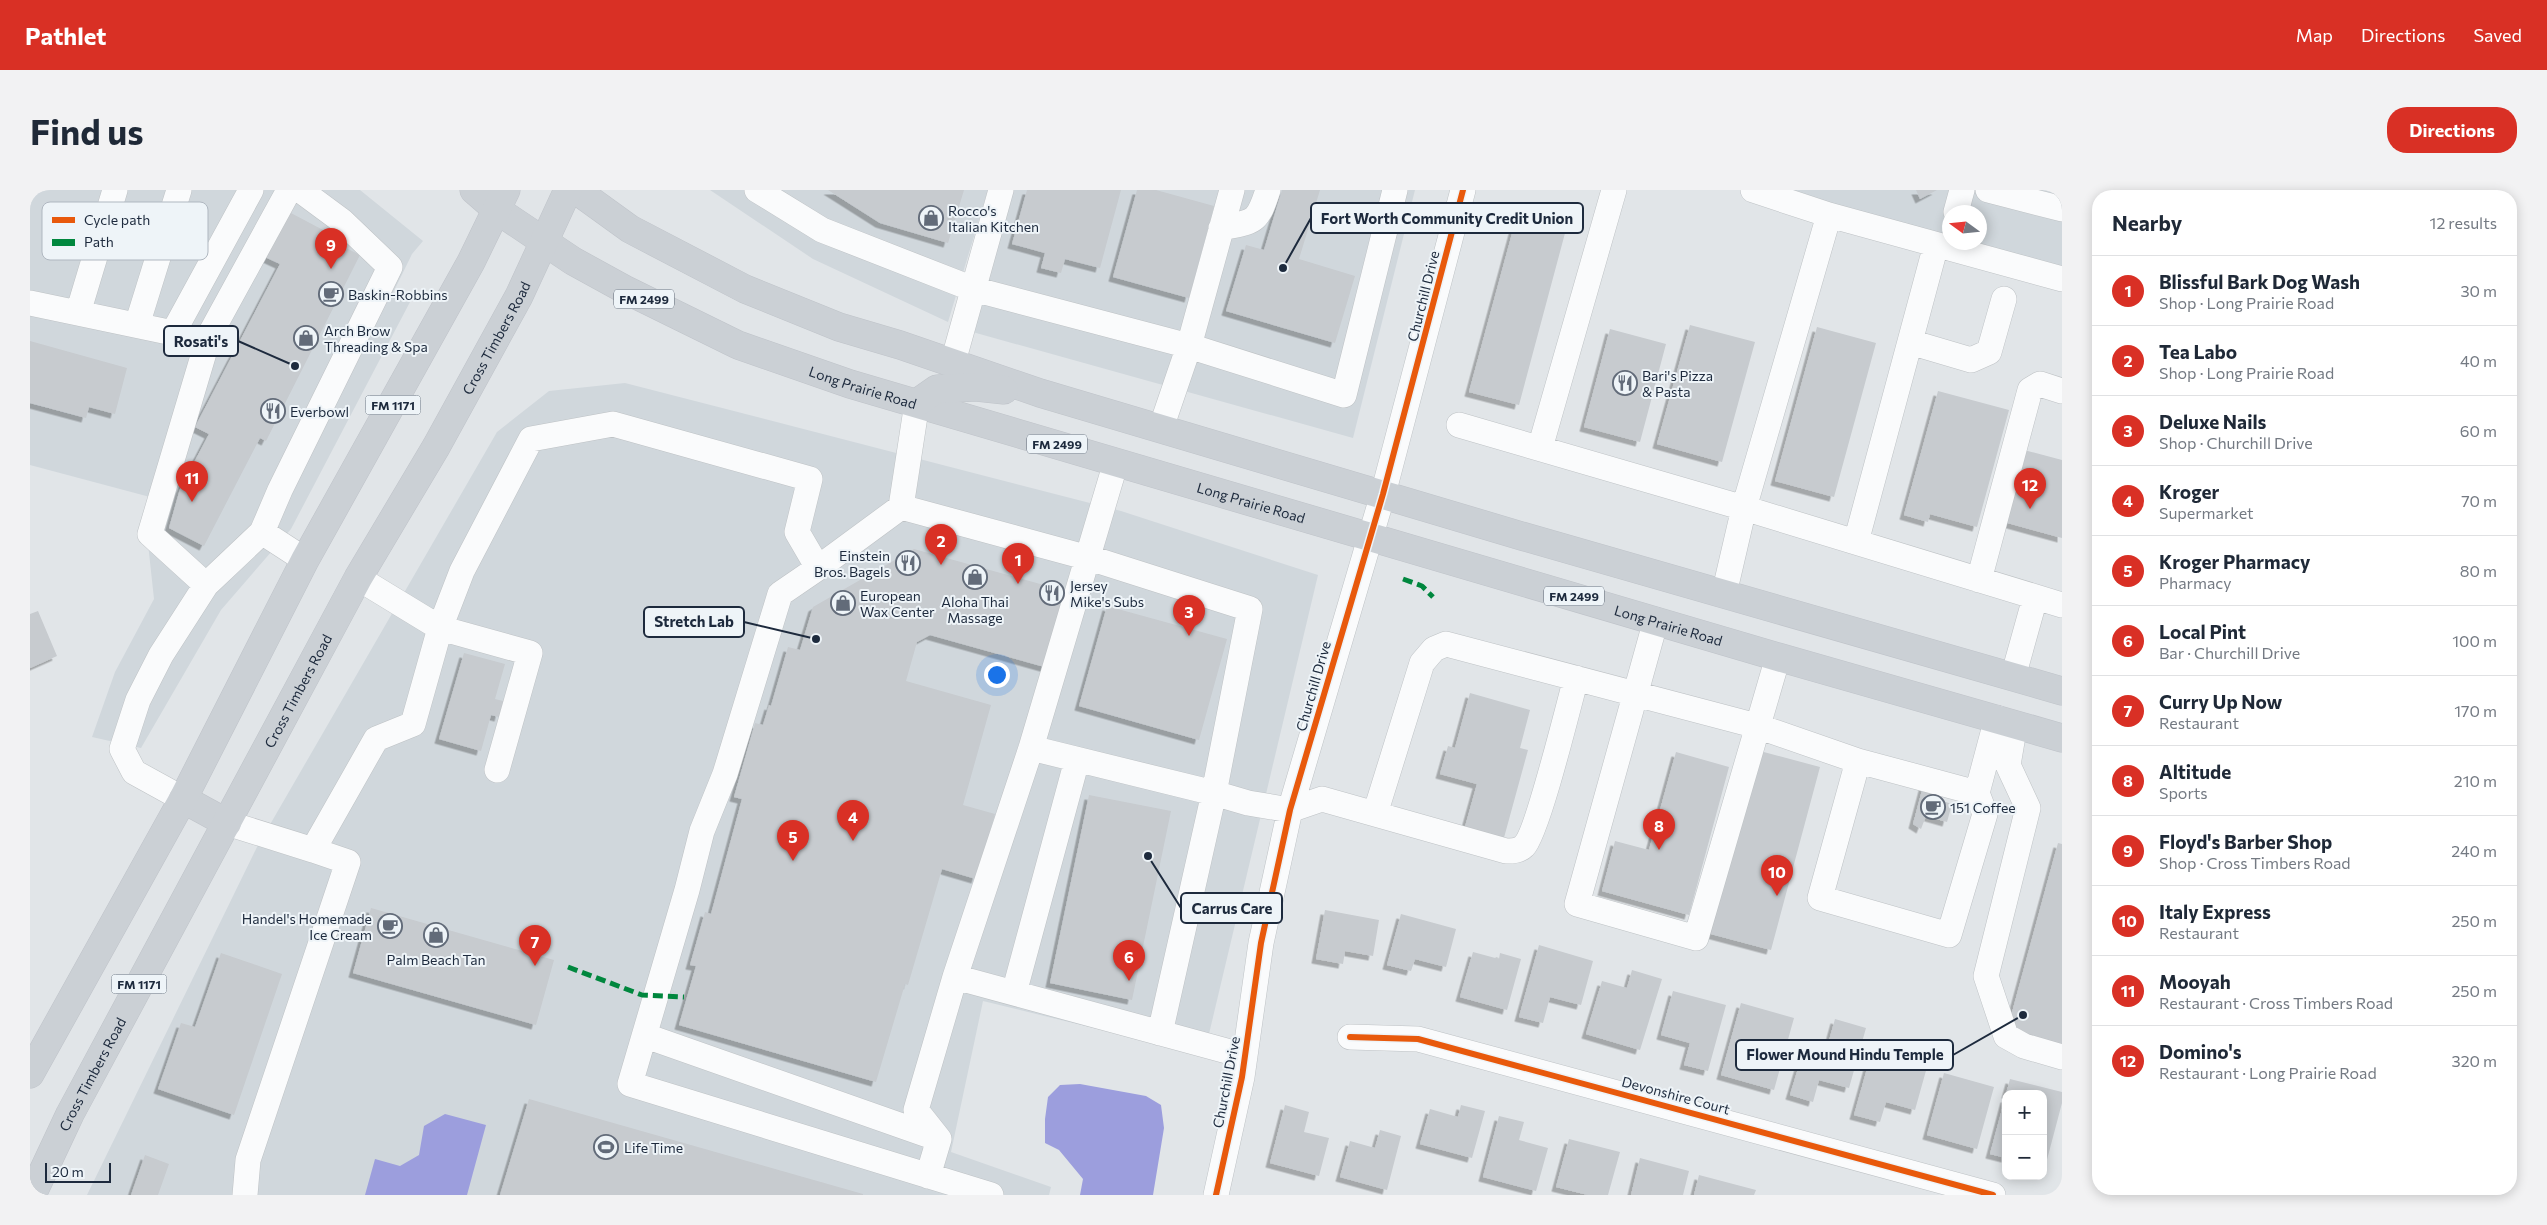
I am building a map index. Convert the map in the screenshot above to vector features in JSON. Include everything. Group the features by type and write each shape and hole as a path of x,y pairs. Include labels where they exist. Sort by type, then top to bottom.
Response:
{"main road":[{"name":"Long Prairie Road","path":"474,190 502,200 544,242 573,261 624,289 738,345 850,384 1778,657 2062,738"},
{"name":"Cross Timbers Road","path":"32,1195 70,1114 358,578 436,447 519,296 568,190"},
{"path":"576,190 630,229 745,289 839,327 954,362 1040,393 2062,691"},
{"name":"FM 1171","path":"30,1074 183,798 305,560 403,388 502,200"},
{"path":"917,403 937,389 976,387 1040,393"},
{"path":"2006,721 2013,677"},
{"path":"183,798 227,823"}],"street":[{"path":"111,202 115,190"},
{"path":"175,202 179,190"},
{"path":"30,303 173,333 251,190"},
{"path":"206,585 150,534 209,336 289,190"},
{"path":"183,798 134,772 122,749 138,700 206,585 262,532 280,490 390,268 342,221 300,190"},
{"path":"757,190 822,230 974,289 1189,346 1344,395 1395,190"},
{"path":"954,362 1001,190"},
{"path":"1161,428 1189,346 1232,190"},
{"path":"1221,228 1251,222 1261,214 1268,190"},
{"name":"Churchill Drive","path":"1216,1195 1245,1056 1262,943 1290,810 1383,494 1463,190"},
{"path":"1540,448 1614,190"},
{"path":"1753,190 1829,215 1942,243"},
{"path":"1958,205 1962,190"},
{"path":"1988,190 2062,209"},
{"path":"1724,594 1744,508 1829,215"},
{"path":"1856,542 1910,342 1942,249"},
{"path":"1967,250 2062,279"},
{"path":"78,313 94,260"},
{"path":"137,325 157,260"},
{"path":"1910,342 1971,360 1989,352 2004,299"},
{"path":"1979,580 2030,390 2040,384 2062,391"},
{"path":"917,403 901,507 780,594 726,774 702,830 646,1036 630,1084 991,1195"},
{"path":"313,850 376,739 413,724 440,628 462,571 531,439 613,424 810,479 797,532 818,568"},
{"path":"1460,425 1744,508 2062,605"},
{"path":"939,1139 916,1110 955,977 1032,748 1116,462"},
{"path":"901,507 1089,558 1250,610 1214,793 1160,1032"},
{"path":"262,532 305,560"},
{"path":"358,578 440,628 530,653 496,770"},
{"path":"2013,677 2035,598"},
{"path":"1656,620 1577,904 1696,938 1778,657"},
{"path":"1375,814 1422,663 1434,649 1446,644 1757,726 1858,761 1976,793"},
{"path":"1032,748 1248,803 1290,810 1322,799 1506,851 1524,846 1535,824 1576,678"},
{"path":"1858,761 1820,898 1949,935 1985,814 1976,793 2006,721"},
{"path":"2006,721 2008,765 2028,808 1986,976 2006,1036 2024,1046 2062,1057"},
{"path":"1014,993 1078,760"},
{"path":"227,823 348,862 248,1160 245,1195"},
{"path":"955,977 1245,1056"},
{"path":"646,1036 939,1139"},
{"name":"Devonshire Court","path":"1350,1037 1418,1039 1942,1188 1993,1195"},
{"path":"928,1176 939,1139"}],"shaded area":[{"path":"30,190 360,190 423,241 412,254 393,293 410,302 291,529 221,610 141,748 92,737 115,672 154,599 146,525 150,497 30,465"},
{"path":"710,190 988,190 948,322 813,259"},
{"path":"1009,190 1415,190 1353,438 969,331"},
{"path":"1740,190 2062,190 2062,279 1957,250 1987,250 1987,205 1942,205 1942,246"},
{"path":"625,383 1121,511 1318,575 1204,1055 983,1001 951,1152 1051,1187 1049,1195 87,1195 257,847 497,432 549,391"}],"water":[{"path":"1080,1084 1146,1096 1161,1105 1164,1128 1153,1195 1080,1195 1083,1179 1059,1150 1045,1143 1045,1119 1048,1097 1060,1085"},
{"path":"445,1114 486,1125 467,1195 365,1195 375,1159 400,1166 419,1155 424,1126"}],"building":[{"path":"828,190 964,190 948,243 880,223"},
{"path":"1027,190 1121,190 1100,268 1065,259 1061,273 1041,268 1045,253 1012,244"},
{"path":"1137,190 1156,190 1214,206 1189,298 1113,277"},
{"path":"1282,190 1320,190 1299,259 1355,276 1335,343 1226,311 1246,245 1264,250"},
{"path":"1916,190 1937,190 1920,199"},
{"path":"1519,208 1568,222 1519,405 1469,392"},
{"path":"289,212 325,231 322,236 360,255 266,441 260,438 204,546 169,528 180,489 209,434 195,427 280,264 265,257"},
{"path":"1690,325 1755,342 1722,462 1657,444"},
{"path":"1817,327 1876,343 1834,497 1775,481"},
{"path":"1610,329 1666,344 1640,442 1584,427"},
{"path":"30,341 127,368 115,414 89,407 86,418 30,403"},
{"path":"1938,391 2009,410 1977,527 1930,514 1928,522 1904,515"},
{"path":"2024,450 2062,460 2062,538 2004,522"},
{"path":"914,549 1069,592 1048,668 930,635 917,642 906,681 991,705 963,805 995,814 976,879 942,869 908,985 905,984 876,1082 679,1025 696,966 690,965 705,912 711,914 742,799 734,797 755,723 763,725 769,705 771,706 788,647 800,650 813,607"},
{"path":"1107,606 1227,639 1199,740 1079,706"},
{"path":"38,611 57,656 30,668 30,614"},
{"path":"464,653 505,664 495,699 503,701 499,717 491,715 481,751 439,739"},
{"path":"1470,693 1530,710 1520,748 1528,750 1502,845 1463,834 1477,784 1440,774 1448,746 1455,748"},
{"path":"1760,751 1820,767 1771,950 1711,934"},
{"path":"1676,752 1729,767 1689,915 1602,891 1615,841 1649,850"},
{"path":"1924,783 1935,786 1933,798 1952,804 1947,822 1926,816 1921,829 1913,824"},
{"path":"1089,795 1171,811 1132,1000 1050,983"},
{"path":"2058,843 2062,844 2062,1046 2007,1031"},
{"path":"371,908 554,960 536,1025 353,973"},
{"path":"1325,910 1379,920 1373,956 1345,951 1343,964 1316,959"},
{"path":"1401,914 1456,929 1446,967 1415,959 1411,971 1387,965"},
{"path":"1539,945 1593,961 1581,1005 1550,997 1543,1023 1519,1017"},
{"path":"1473,952 1499,959 1500,953 1521,959 1507,1010 1460,997"},
{"path":"221,953 282,974 234,1115 158,1089 181,1023 195,1027"},
{"path":"1632,970 1662,979 1640,1050 1586,1034 1602,981 1627,988"},
{"path":"1673,991 1726,1005 1708,1071 1684,1065 1690,1043 1661,1035"},
{"path":"1741,1003 1794,1018 1774,1090 1721,1075"},
{"path":"1835,1019 1866,1028 1849,1088 1819,1080 1813,1102 1790,1095 1806,1042 1827,1048"},
{"path":"1872,1051 1927,1067 1915,1110 1886,1102 1880,1122 1854,1115"},
{"path":"1944,1073 1994,1087 1977,1149 1927,1135"},
{"path":"2010,1079 2062,1092 2062,1103 2047,1160 2047,1090 2007,1090"},
{"name":"Life Time","path":"529,1099 863,1194 863,1195 500,1195"},
{"path":"1285,1105 1309,1112 1304,1132 1329,1138 1319,1176 1270,1163"},
{"path":"1461,1105 1485,1111 1472,1158 1420,1144 1430,1109 1458,1117"},
{"path":"2002,1109 2002,1157 1990,1154"},
{"path":"1499,1116 1524,1122 1519,1140 1548,1148 1536,1191 1483,1177"},
{"path":"1380,1130 1401,1136 1387,1190 1340,1177 1350,1141 1375,1148"},
{"path":"1569,1139 1620,1152 1608,1195 1588,1195 1556,1187"},
{"path":"145,1155 169,1164 158,1195 131,1195"},
{"path":"1640,1158 1689,1171 1683,1195 1631,1195"},
{"path":"1699,1175 1756,1190 1754,1195 1694,1195"}],"marked path":[{"path":"1403,579 1422,586 1433,597"},
{"path":"568,967 642,995 684,997"}],"cycle path":[{"path":"1216,1195 1242,1077 1261,943 1290,810 1383,494 1463,190"},
{"path":"1350,1037 1418,1039 1993,1195"}],"place":[{"name":"Rocco's Italian Kitchen","path":"931,218"},
{"name":"Fort Worth Community Credit Union","path":"1283,268"},
{"name":"Floyd's Barber Shop","path":"331,269"},
{"name":"Baskin-Robbins","path":"331,294"},
{"name":"Arch Brow Threading & Spa","path":"306,338"},
{"name":"Rosati's","path":"295,366"},
{"name":"Bari's Pizza & Pasta","path":"1625,383"},
{"name":"Everbowl","path":"273,411"},
{"name":"Mooyah","path":"192,502"},
{"name":"Domino's","path":"2030,509"},
{"name":"Einstein Bros. Bagels","path":"908,563"},
{"name":"Tea Labo","path":"941,565"},
{"name":"Aloha Thai Massage","path":"975,577"},
{"name":"Blissful Bark Dog Wash","path":"1018,584"},
{"name":"Jersey Mike's Subs","path":"1052,593"},
{"name":"European Wax Center","path":"843,603"},
{"name":"Deluxe Nails","path":"1189,636"},
{"name":"Stretch Lab","path":"816,639"},
{"name":"151 Coffee","path":"1933,807"},
{"name":"Kroger","path":"853,841"},
{"name":"Altitude","path":"1659,850"},
{"name":"Carrus Care","path":"1148,856"},
{"name":"Kroger Pharmacy","path":"793,861"},
{"name":"Italy Express","path":"1777,896"},
{"name":"Handel's Homemade Ice Cream","path":"390,926"},
{"name":"Palm Beach Tan","path":"436,935"},
{"name":"Curry Up Now","path":"535,966"},
{"name":"Local Pint","path":"1129,981"},
{"name":"Flower Mound Hindu Temple","path":"2023,1015"},
{"name":"Life Time","path":"606,1147"}]}
